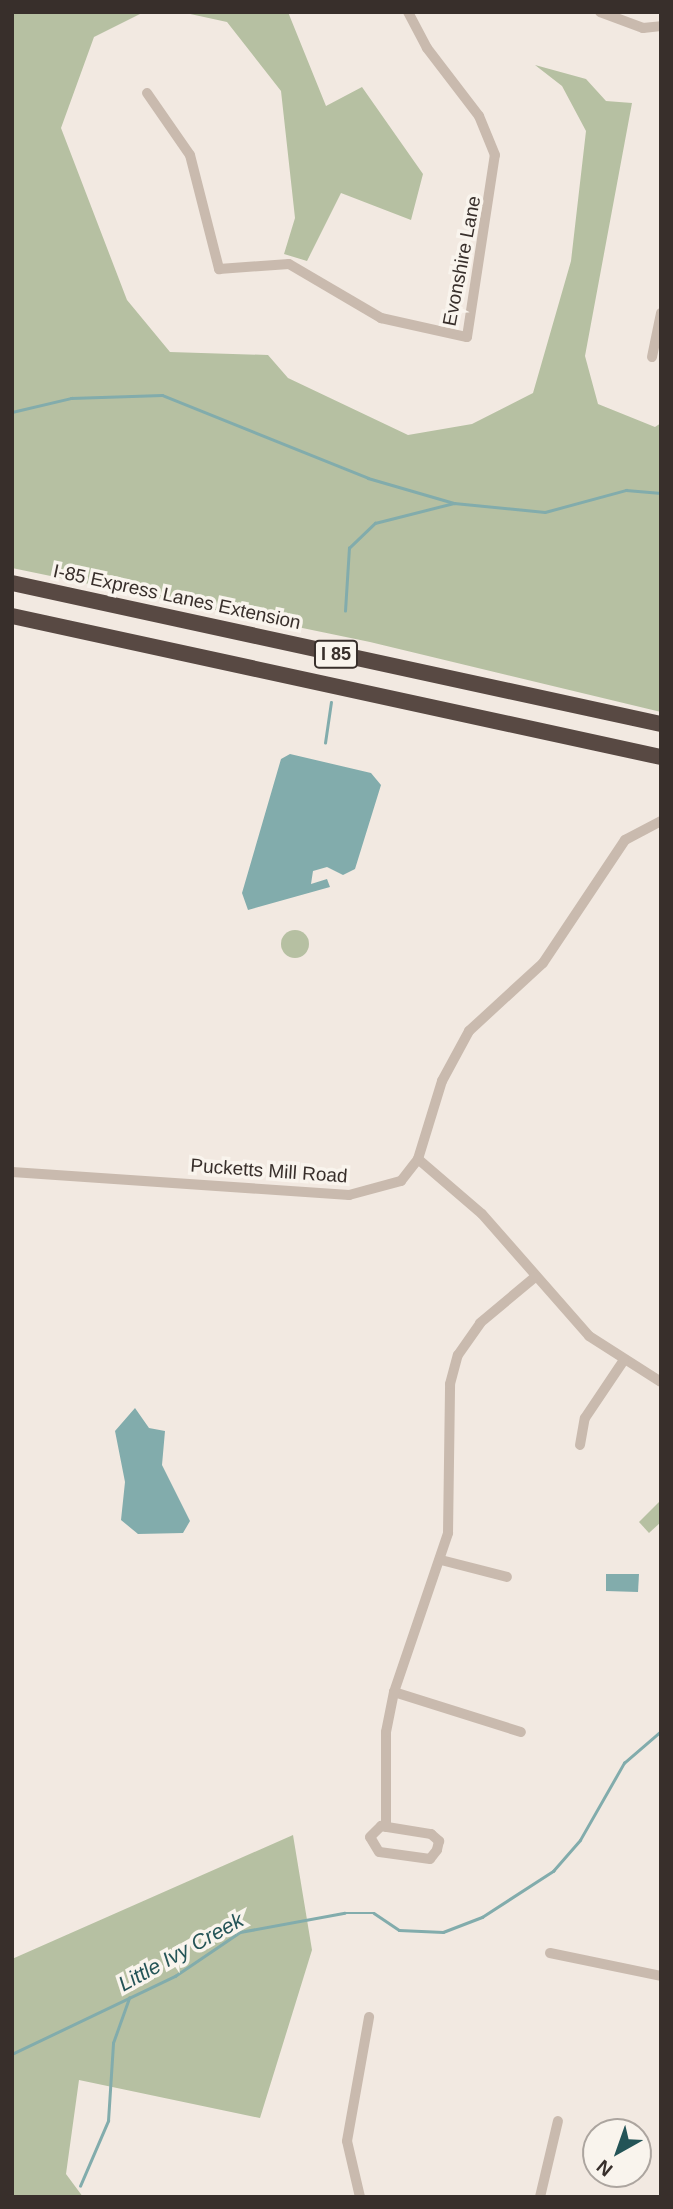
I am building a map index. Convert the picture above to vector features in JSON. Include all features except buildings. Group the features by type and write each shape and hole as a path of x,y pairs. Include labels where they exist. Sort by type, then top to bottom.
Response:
{"highway":[{"name":"I-85 Express Lanes Extension","path":"12,583 661,724"},
{"name":"I 85","path":"12,616 661,757"}],"street":[{"name":"Evonshire Lane","path":"147,93 190,155 219,269 289,264 381,318 467,337 495,155 479,116 408,12"},
{"path":"600,12 643,28 661,26"},
{"path":"652,357 661,313"},
{"name":"Pucketts Mill Road","path":"12,1172 349,1195 395,1184 418,1159 442,1081 469,1031 542,964 625,840 661,821"},
{"path":"418,1159 482,1214 589,1336 661,1382"},
{"path":"386,1827 386,1732 394,1692 448,1533 450,1384 458,1354 480,1323 535,1277"},
{"path":"580,1445 584,1418 624,1360"},
{"path":"441,1560 507,1577"},
{"path":"394,1692 521,1732"},
{"path":"386,1827 431,1834 439,1841 437,1850 430,1859 379,1852 370,1838 386,1827"},
{"path":"550,1953 661,1976"},
{"path":"360,2197 347,2141 369,2017"},
{"path":"540,2197 558,2121"}],"green space":[{"path":"12,12 144,12 94,37 61,128 127,300 170,352 268,355 288,378 408,435 472,424 533,393 571,261 586,131 562,86 535,65 586,79 606,101 632,103 585,356 598,404 655,427 661,423 661,712 370,642 12,568"},
{"path":"181,12 288,12 326,106 362,87 423,174 411,220 341,193 307,261 284,254 295,218 281,91 227,22"},
{"path":"295,930 305,934 309,944 305,954 295,958 285,954 281,944 285,934"},
{"path":"661,1500 661,1522 649,1533 639,1522"},
{"path":"293,1835 312,1950 260,2118 79,2080 66,2174 83,2197 12,2197 12,1959"}],"water":[{"path":"290,754 371,773 381,785 355,869 343,875 327,867 313,871 311,884 327,879 330,887 248,910 242,893 281,759"},
{"path":"135,1408 149,1428 165,1431 162,1465 190,1521 183,1533 138,1534 121,1520 125,1482 115,1431"},
{"path":"606,1574 639,1574 638,1592 606,1591"}],"waterway":[{"path":"12,412 71,398 162,395 368,478 454,503"},
{"path":"345,611 349,548 375,523 454,503 545,512 626,490 661,493"},
{"path":"325,743 331,702"},
{"name":"Little Ivy Creek","path":"12,2054 175,1976 240,1932 344,1913 374,1913 399,1930 443,1932 482,1917 553,1871 580,1840 624,1763 661,1731"},
{"path":"80,2186 108,2121 113,2043 129,1998"}]}
